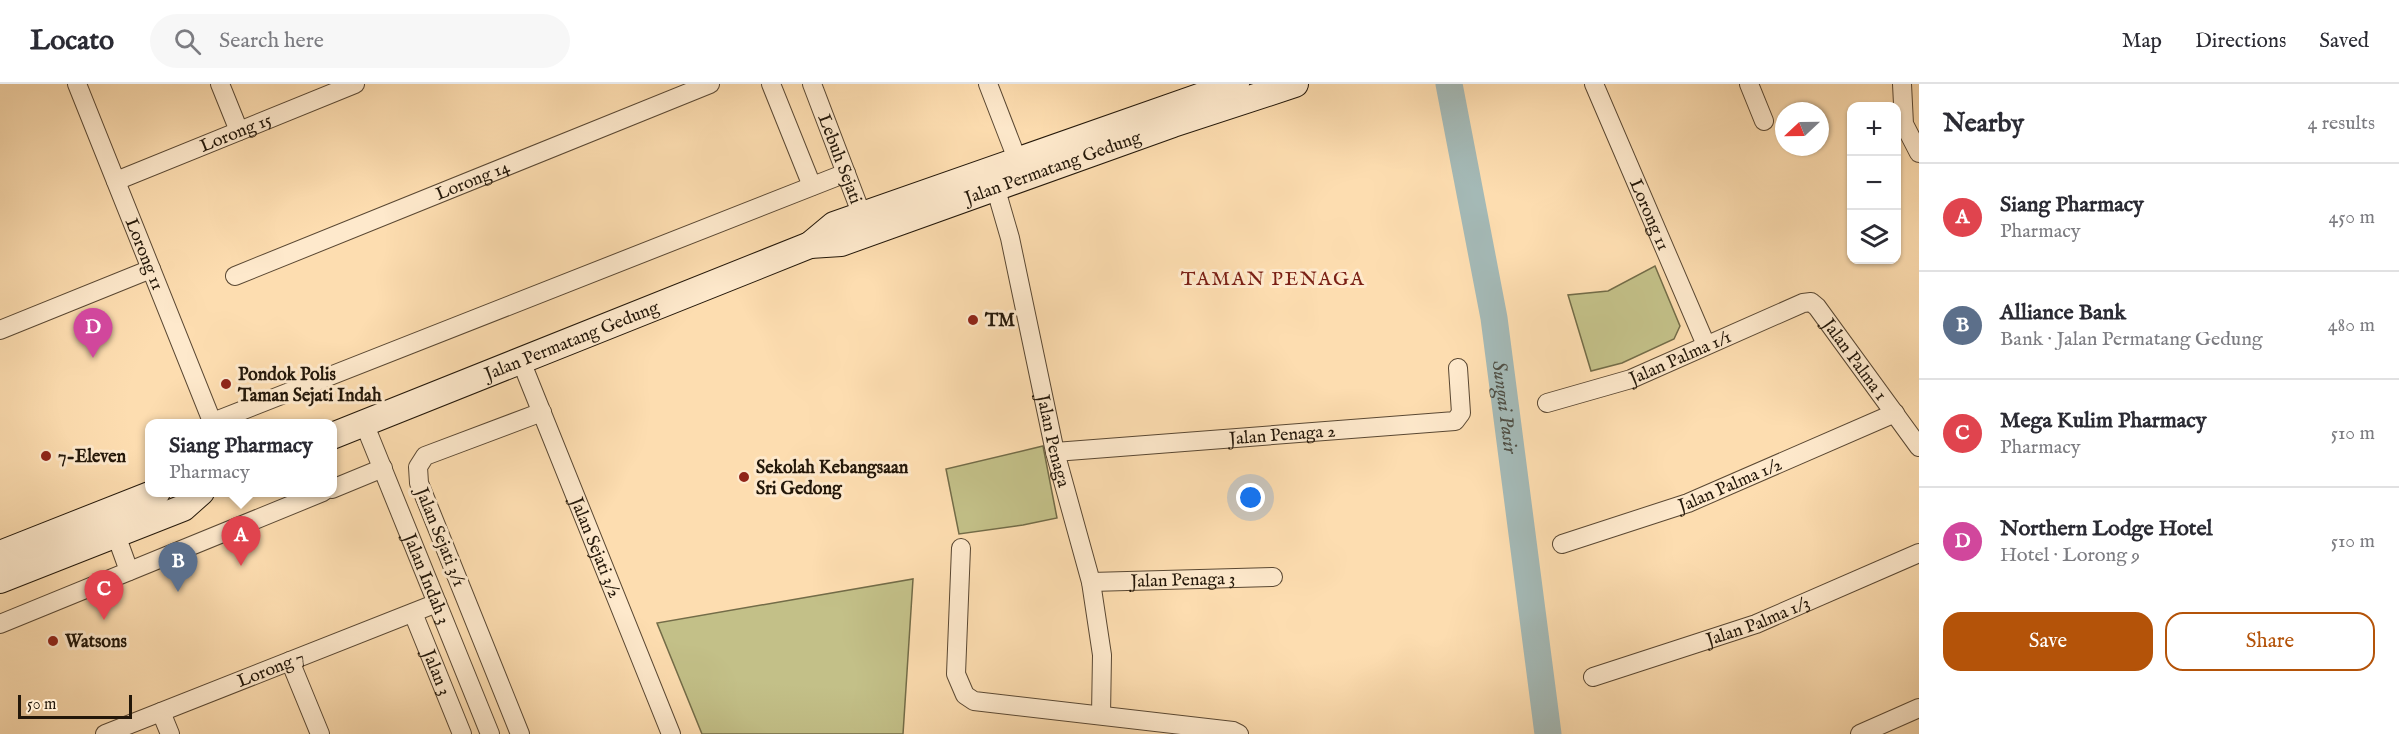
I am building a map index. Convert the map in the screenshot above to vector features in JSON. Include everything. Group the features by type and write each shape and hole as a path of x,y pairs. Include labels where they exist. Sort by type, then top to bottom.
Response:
{"main road":[{"name":"Jalan Permatang Gedung","path":"993,178 1017,159 1236,84"},
{"name":"Jalan Permatang Gedung","path":"337,434 810,245 841,243 866,224 993,178 1295,84"},
{"path":"0,554 145,497"},
{"path":"0,580 183,508 195,497"}],"street":[{"name":"Lorong 11","path":"77,84 211,419"},
{"path":"220,84 239,131"},
{"name":"Lorong 15","path":"116,182 354,84"},
{"name":"Lorong 14","path":"235,276 710,84"},
{"path":"771,84 812,186"},
{"name":"Lebuh Sejati","path":"812,84 866,224"},
{"path":"988,84 1017,159"},
{"name":"Lorong 11","path":"1594,84 1706,345"},
{"path":"1749,84 1764,121"},
{"path":"1902,84 1904,124 1919,153"},
{"path":"223,419 846,173"},
{"name":"Jalan Penaga","path":"993,178 1010,238 1055,452 1091,582 1102,654 1101,715"},
{"path":"0,330 152,269"},
{"name":"Jalan Palma 1/1","path":"1547,403 1632,379 1803,303 1811,303"},
{"name":"Jalan Palma 1","path":"1811,303 1817,307 1919,447"},
{"name":"Jalan Sejati 3/2","path":"521,361 671,734"},
{"name":"Jalan Penaga 2","path":"1055,452 1455,420 1461,413 1458,368"},
{"name":"Jalan Sejati 3/1","path":"520,734 419,483 418,467 425,456 542,412"},
{"name":"Jalan Palma 1/2","path":"1562,544 1688,503 1895,412"},
{"name":"Jalan Indah 3","path":"364,423 490,734"},
{"path":"337,487 383,468"},
{"path":"0,624 311,497"},
{"path":"116,534 129,571"},
{"path":"961,548 956,674 965,694 974,700 1239,734"},
{"name":"Jalan Palma 1/3","path":"1593,676 1756,624 1919,553"},
{"name":"Jalan Penaga 3","path":"1091,582 1273,577"},
{"name":"Lorong 7","path":"105,734 437,603"},
{"name":"Jalan 3","path":"412,613 462,734"},
{"path":"290,661 320,734"},
{"path":"1860,734 1919,708"},
{"path":"161,712 170,734"}],"shaded area":[{"path":"1655,266 1680,326 1674,339 1622,363 1591,371 1568,295 1608,291"},
{"path":"1043,446 1057,518 959,534 946,469"},
{"path":"913,579 903,734 702,734 657,623"}],"waterway":[{"name":"Sungai Pasir","path":"1449,84 1494,318 1548,734"}],"place":[{"name":"TM","path":"973,320"},
{"name":"Northern Lodge Hotel","path":"93,358"},
{"name":"Pondok Polis Taman Sejati Indah","path":"226,384"},
{"name":"7-Eleven","path":"46,456"},
{"name":"Sekolah Kebangsaan Sri Gedong","path":"744,477"},
{"name":"Siang Pharmacy","path":"241,566"},
{"name":"Alliance Bank","path":"178,592"},
{"name":"Mega Kulim Pharmacy","path":"104,620"},
{"name":"Watsons","path":"53,641"}],"district":[{"name":"TAMAN PENAGA","path":"1273,278"}]}
